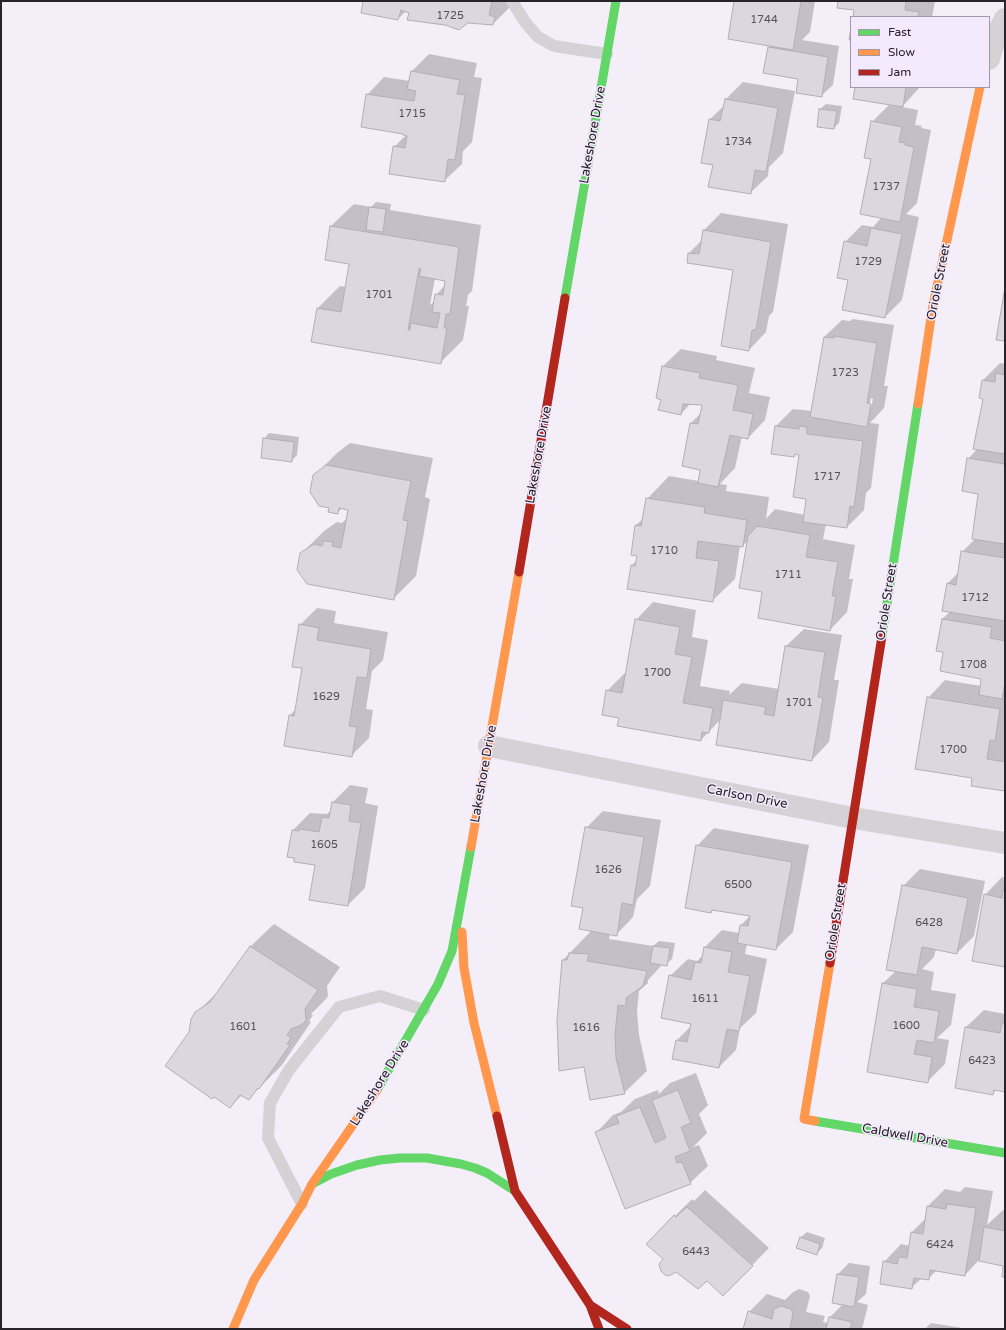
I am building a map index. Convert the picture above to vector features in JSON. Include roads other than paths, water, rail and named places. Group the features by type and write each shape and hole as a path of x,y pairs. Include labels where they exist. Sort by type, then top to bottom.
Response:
{"street":[{"name":"Lakeshore Drive","path":"233,1329 254,1280 302,1204 312,1184 378,1089 438,984 452,951 489,746 616,1"},
{"path":"990,56 996,36 1005,19"},
{"name":"Oriole Street","path":"804,1118 853,818 933,305 980,88"},
{"name":"Carlson Drive","path":"489,746 853,818 1005,843"},
{"name":"Lakeshore Drive","path":"460,908 464,968 474,1023 515,1191 590,1305 599,1329"},
{"name":"Caldwell Drive","path":"804,1118 1005,1152"},
{"name":"Lakeshore Drive","path":"312,1184 332,1174 357,1165 380,1160 400,1158 427,1158 475,1168 487,1173 515,1191"},
{"path":"590,1305 627,1329"}],"lane":[{"path":"512,1 525,22 538,37 554,46 607,54"},
{"path":"302,1204 268,1138 270,1103 289,1070 339,1007 380,996 424,1010"}]}
